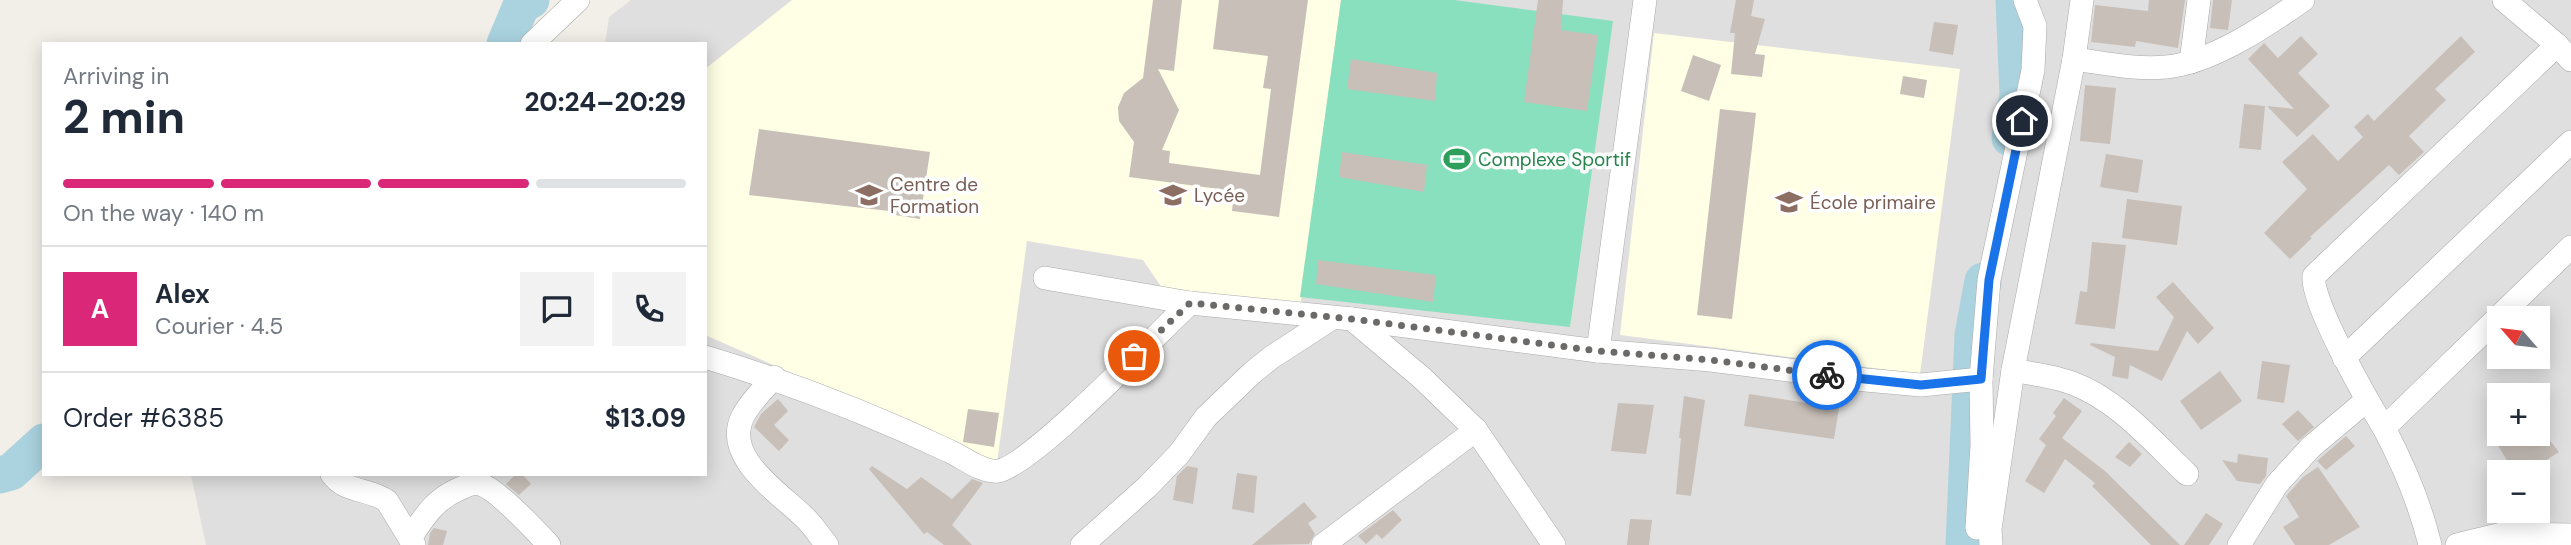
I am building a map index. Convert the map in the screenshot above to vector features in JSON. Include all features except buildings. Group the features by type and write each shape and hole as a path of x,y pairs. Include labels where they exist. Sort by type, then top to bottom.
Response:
{"street":[{"path":"534,42 578,0"},
{"path":"1598,351 1645,0"},
{"path":"1976,545 1982,445 1981,379 1989,280 2033,70 2035,26 2025,0"},
{"path":"1991,545 1990,529 2013,370 2074,59 2082,0"},
{"path":"2191,62 2199,0"},
{"path":"2074,59 2148,68 2191,62 2219,51 2303,0"},
{"path":"2430,545 2423,514 2406,469 2344,358 2317,295 2314,276 2564,52 2504,0"},
{"path":"2528,0 2532,23"},
{"path":"2344,358 2571,142"},
{"path":"2384,428 2571,247"},
{"path":"1045,278 1190,303 1342,318 1598,351 1711,360 1921,385 1981,379"},
{"path":"707,358 774,377 949,450 986,470 997,471 1009,467 1041,445 1190,303"},
{"path":"1342,318 1422,378 1476,430 1554,545"},
{"path":"1083,545 1147,487 1179,454 1206,417 1252,373 1272,357 1342,318"},
{"path":"2013,370 2070,382 2095,393 2117,408 2187,474"},
{"path":"774,377 743,415 739,441 750,465 806,519 827,545"},
{"path":"2250,539 2277,484 2311,447 2367,400"},
{"path":"1323,545 1476,430"},
{"path":"334,476 345,486 380,496 387,501 412,541 427,513 444,495 478,484 502,500 549,545"},
{"path":"2457,545 2502,534 2571,534"}],"shaded area":[{"path":"631,0 2571,0 2571,545 206,545 191,476 707,476 707,42 605,42 609,17"},
{"path":"792,0 1341,0 1300,307 1164,291 1143,260 1027,241 997,463 707,336 707,67"},
{"name":"École primaire","path":"1654,33 1960,69 1920,374 1620,335"}],"green space":[{"name":"Complexe Sportif","path":"1341,0 1454,0 1613,21 1570,327 1300,297"}],"waterway":[{"path":"506,42 521,6 531,0"},
{"path":"2010,138 2018,96 2014,0"},
{"path":"1964,545 1973,335 1983,281"},
{"path":"0,475 11,472 42,444"}],"way so far":[{"path":"1134,356 1190,303 1352,319 1598,351 1711,360 1827,375"}],"place":[{"name":"Complexe Sportif","path":"1457,159"},
{"name":"Centre de Formation","path":"869,195"},
{"name":"Lycée","path":"1173,195"},
{"name":"École primaire","path":"1789,202"}],"route":[{"path":"1827,375 1921,385 1981,379 1989,280 2022,121"}]}
